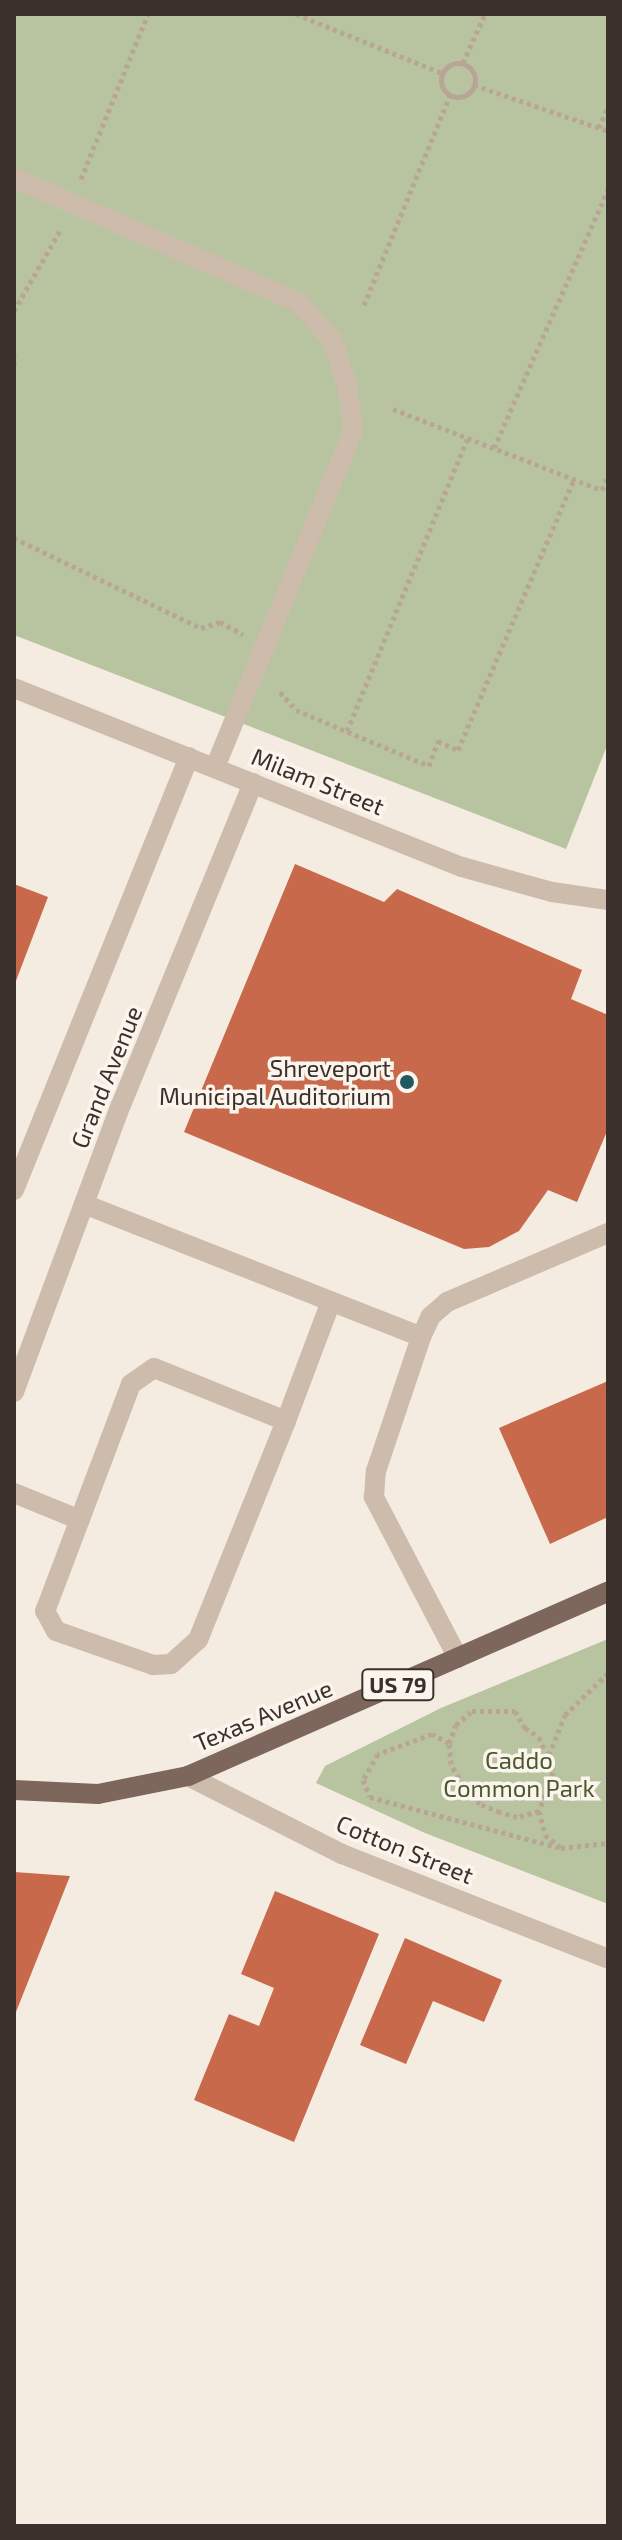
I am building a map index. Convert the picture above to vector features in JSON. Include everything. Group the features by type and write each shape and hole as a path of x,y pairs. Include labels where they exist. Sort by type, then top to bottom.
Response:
{"main road":[{"name":"Texas Avenue","path":"14,1790 98,1794 188,1776 608,1592"}],"street":[{"path":"14,178 298,302 333,341 348,389 353,431 215,768"},
{"name":"Milam Street","path":"14,688 506,881 608,900"},
{"name":"Grand Avenue","path":"14,1190 189,757"},
{"name":"Grand Avenue","path":"14,1392 84,1204 253,783"},
{"path":"84,1204 330,1304 421,1337"},
{"path":"458,1658 374,1497 376,1471 421,1337 431,1316 447,1302 608,1233"},
{"path":"286,1421 154,1368 131,1384 45,1611 56,1631 153,1665 171,1664 198,1640 286,1421 330,1304"},
{"path":"14,1493 80,1520"},
{"name":"Cotton Street","path":"188,1776 342,1854 608,1959"}],"path":[{"path":"14,311 72,203 148,14"},
{"path":"296,14 442,73"},
{"path":"463,63 485,14"},
{"path":"463,63 472,71 474,85 466,95 450,95 442,86 442,73 452,64 463,63"},
{"path":"474,85 608,131"},
{"path":"364,305 450,95"},
{"path":"599,128 608,107"},
{"path":"494,448 608,189"},
{"path":"14,354 14,366"},
{"path":"393,409 602,490 608,475"},
{"path":"347,731 468,438"},
{"path":"280,692 296,710 429,766 438,741 458,750 574,480"},
{"path":"14,538 201,628 220,622 265,645"},
{"path":"549,1756 565,1715 608,1673"},
{"path":"539,1811 517,1817 480,1804 451,1764 449,1743 456,1725 472,1711 493,1707 515,1711 549,1756 553,1772 539,1811 539,1825 561,1848"},
{"path":"449,1743 432,1734 378,1754 363,1780 370,1797 476,1821 561,1848 608,1843"}],"green space":[{"path":"14,14 608,14 608,743 566,849 14,635"},
{"name":"Caddo Common Park","path":"608,1639 608,1904 425,1833 316,1783 325,1766 441,1708"}],"building":[{"name":"Shreveport Municipal Auditorium","path":"295,864 384,902 397,889 582,970 571,999 608,1015 608,1129 577,1202 548,1190 519,1231 489,1247 464,1249 184,1132"},
{"path":"14,884 48,897 14,986"},
{"path":"608,1381 608,1517 550,1544 499,1428"},
{"path":"14,1872 70,1876 14,2017"},
{"path":"275,1891 379,1934 294,2142 194,2100 229,2014 259,2026 274,1988 241,1974"},
{"path":"405,1938 502,1980 484,2022 433,2001 406,2064 360,2045"}],"place":[{"name":"Shreveport Municipal Auditorium","path":"407,1082"}]}
